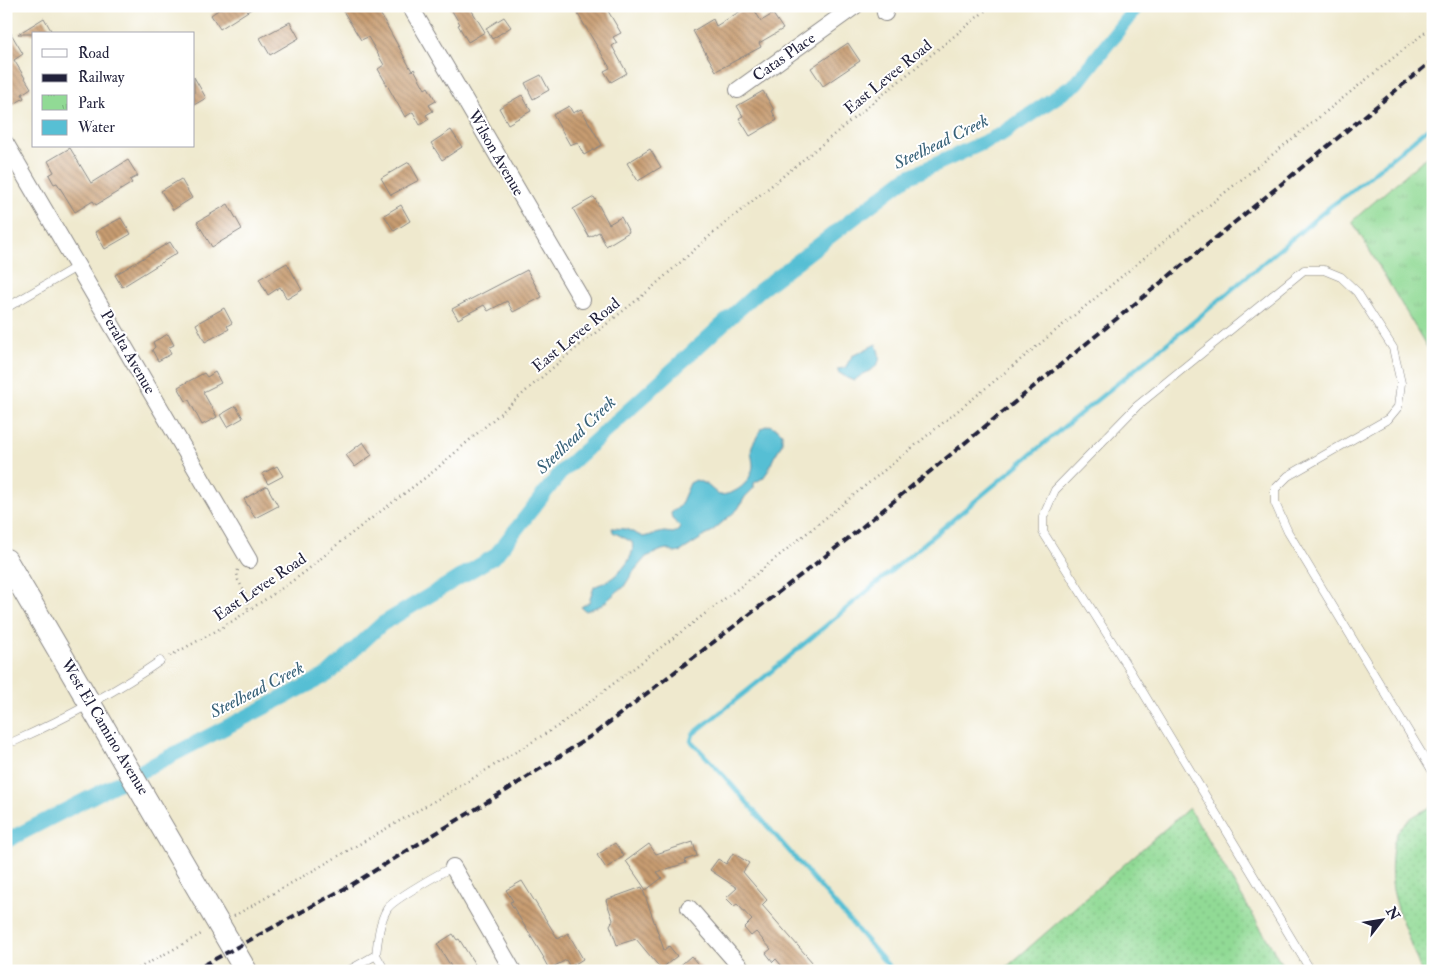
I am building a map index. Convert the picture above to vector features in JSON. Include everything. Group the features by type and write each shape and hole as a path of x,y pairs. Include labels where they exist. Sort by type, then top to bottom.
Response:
{"main road":[{"name":"West El Camino Avenue","path":"6,560 112,738 246,971"}],"street":[{"name":"Wilson Avenue","path":"410,6 582,300"},
{"name":"Catas Place","path":"738,90 855,6"},
{"name":"Peralta Avenue","path":"6,144 249,560"},
{"path":"453,867 513,971"},
{"path":"689,908 744,971"}],"lane":[{"path":"6,308 78,266"},
{"path":"1311,971 1140,686 1043,532 1042,517 1055,490 1137,406 1304,270 1324,270 1333,273 1341,277 1357,292 1393,348 1400,383 1399,399 1398,407 1388,419 1288,476 1275,489 1275,502 1288,532 1433,772"},
{"path":"15,741 91,705 132,681 160,661"},
{"path":"385,971 376,955 379,928 388,907 440,872 453,867"},
{"path":"348,971 376,955"}],"path":[{"name":"East Levee Road","path":"160,661 225,626 305,572 339,543 434,471 565,356 647,292 711,235 991,6"},
{"path":"134,971 457,788 558,726 751,578 1172,235 1433,26"},
{"path":"248,611 247,597 238,580 237,572 249,560"}],"green space":[{"path":"1433,151 1433,357 1352,221"},
{"path":"1433,806 1433,971 1421,971 1397,904 1391,871 1394,843 1399,830 1410,819"},
{"path":"1189,808 1286,971 1002,971"}],"water":[{"path":"876,344 879,359 875,367 854,381 838,372 838,369 845,368 852,356"},
{"path":"769,425 782,433 782,444 768,471 763,478 754,483 754,488 745,497 738,509 711,532 680,552 675,553 667,549 646,557 623,588 602,605 586,611 581,607 589,602 594,587 618,573 630,559 633,548 632,542 613,532 612,528 626,529 643,537 678,531 680,526 672,519 671,513 680,506 690,483 696,480 706,484 719,495 731,493 741,487 746,483 752,472 751,451 753,444 761,428"}],"building":[{"path":"224,6 256,6 220,29 211,15"},
{"path":"340,6 376,6 412,71 414,69 425,89 428,87 436,101 429,105 433,111 426,115 429,119 420,125 413,112 405,117 378,69 384,65 368,37 361,40"},
{"path":"449,6 469,6 485,32 468,42"},
{"path":"573,6 605,6 621,33 613,37 617,43 612,46 627,73 611,82 604,71 610,68"},
{"path":"752,6 761,21 773,14 783,29 759,43 761,47 716,71 693,31 713,19 716,26"},
{"path":"504,17 511,27 492,39 486,28"},
{"path":"44,18 52,32 32,32 32,34 18,34"},
{"path":"290,22 299,38 270,55 260,38"},
{"path":"6,25 23,54 14,60 31,88 22,94 24,98 6,109"},
{"path":"848,43 860,61 823,86 811,68"},
{"path":"541,75 549,90 533,99 525,83"},
{"path":"195,79 206,98 195,104"},
{"path":"763,91 774,110 772,111 777,120 750,136 739,118 743,116 737,106"},
{"path":"522,95 531,111 508,124 499,108"},
{"path":"569,106 573,113 581,109 602,145 584,155 577,142 570,145 553,115"},
{"path":"451,130 462,147 442,160 431,143"},
{"path":"70,148 91,183 128,160 138,176 130,180 132,183 96,205 93,201 75,212 57,183 54,184 49,175 54,172 48,161"},
{"path":"650,149 661,167 638,181 627,163"},
{"path":"409,162 419,180 391,195 381,178"},
{"path":"181,179 192,198 173,210 161,191"},
{"path":"594,197 609,224 621,217 629,232 606,246 599,232 589,237 573,209"},
{"path":"228,204 242,229 212,247 197,222"},
{"path":"401,205 410,221 394,231 384,215"},
{"path":"121,218 131,234 105,249 95,232"},
{"path":"170,242 177,253 122,287 115,275"},
{"path":"287,263 302,290 287,299 280,287 268,295 259,279"},
{"path":"527,270 542,297 513,312 507,301 488,311 484,305 458,319 452,309"},
{"path":"224,308 232,323 227,326 229,329 205,342 196,324"},
{"path":"168,334 174,345 168,348 171,354 158,361 152,350 155,347 153,342"},
{"path":"215,372 221,383 203,392 217,417 202,425 189,400 186,401 178,387 204,373 207,377"},
{"path":"236,406 243,418 227,427 220,415"},
{"path":"363,442 372,455 355,467 346,455"},
{"path":"277,466 283,476 268,484 262,474"},
{"path":"267,486 278,506 255,518 244,499"},
{"path":"693,842 697,856 685,860 686,863 657,872 662,878 646,890 626,861 649,844 656,854"},
{"path":"615,843 624,856 606,868 597,855"},
{"path":"733,853 749,863 743,872 767,900 762,905 820,971 786,971 776,959 773,962 766,953 771,949 756,932 751,936 744,928 752,920 737,904 734,906 726,898 737,888 710,870 718,859 726,864"},
{"path":"522,881 558,939 568,933 583,959 570,967 566,960 549,969 510,902 513,901 506,890"},
{"path":"642,887 664,950 669,946 677,956 661,969 636,939 617,945 610,925 613,920 606,900"},
{"path":"453,934 457,940 459,939 479,971 454,971 437,944"},
{"path":"691,956 704,971 674,971"}],"waterway":[{"name":"Steelhead Creek","path":"6,841 327,675 382,624 495,556 562,471 759,291 906,178 1000,135 1077,83 1137,6"},
{"path":"893,971 724,776 691,741 693,734 762,679 1332,205 1433,124"}],"railway":[{"path":"193,971 351,885 507,790 594,734 845,541 1433,60"}]}
